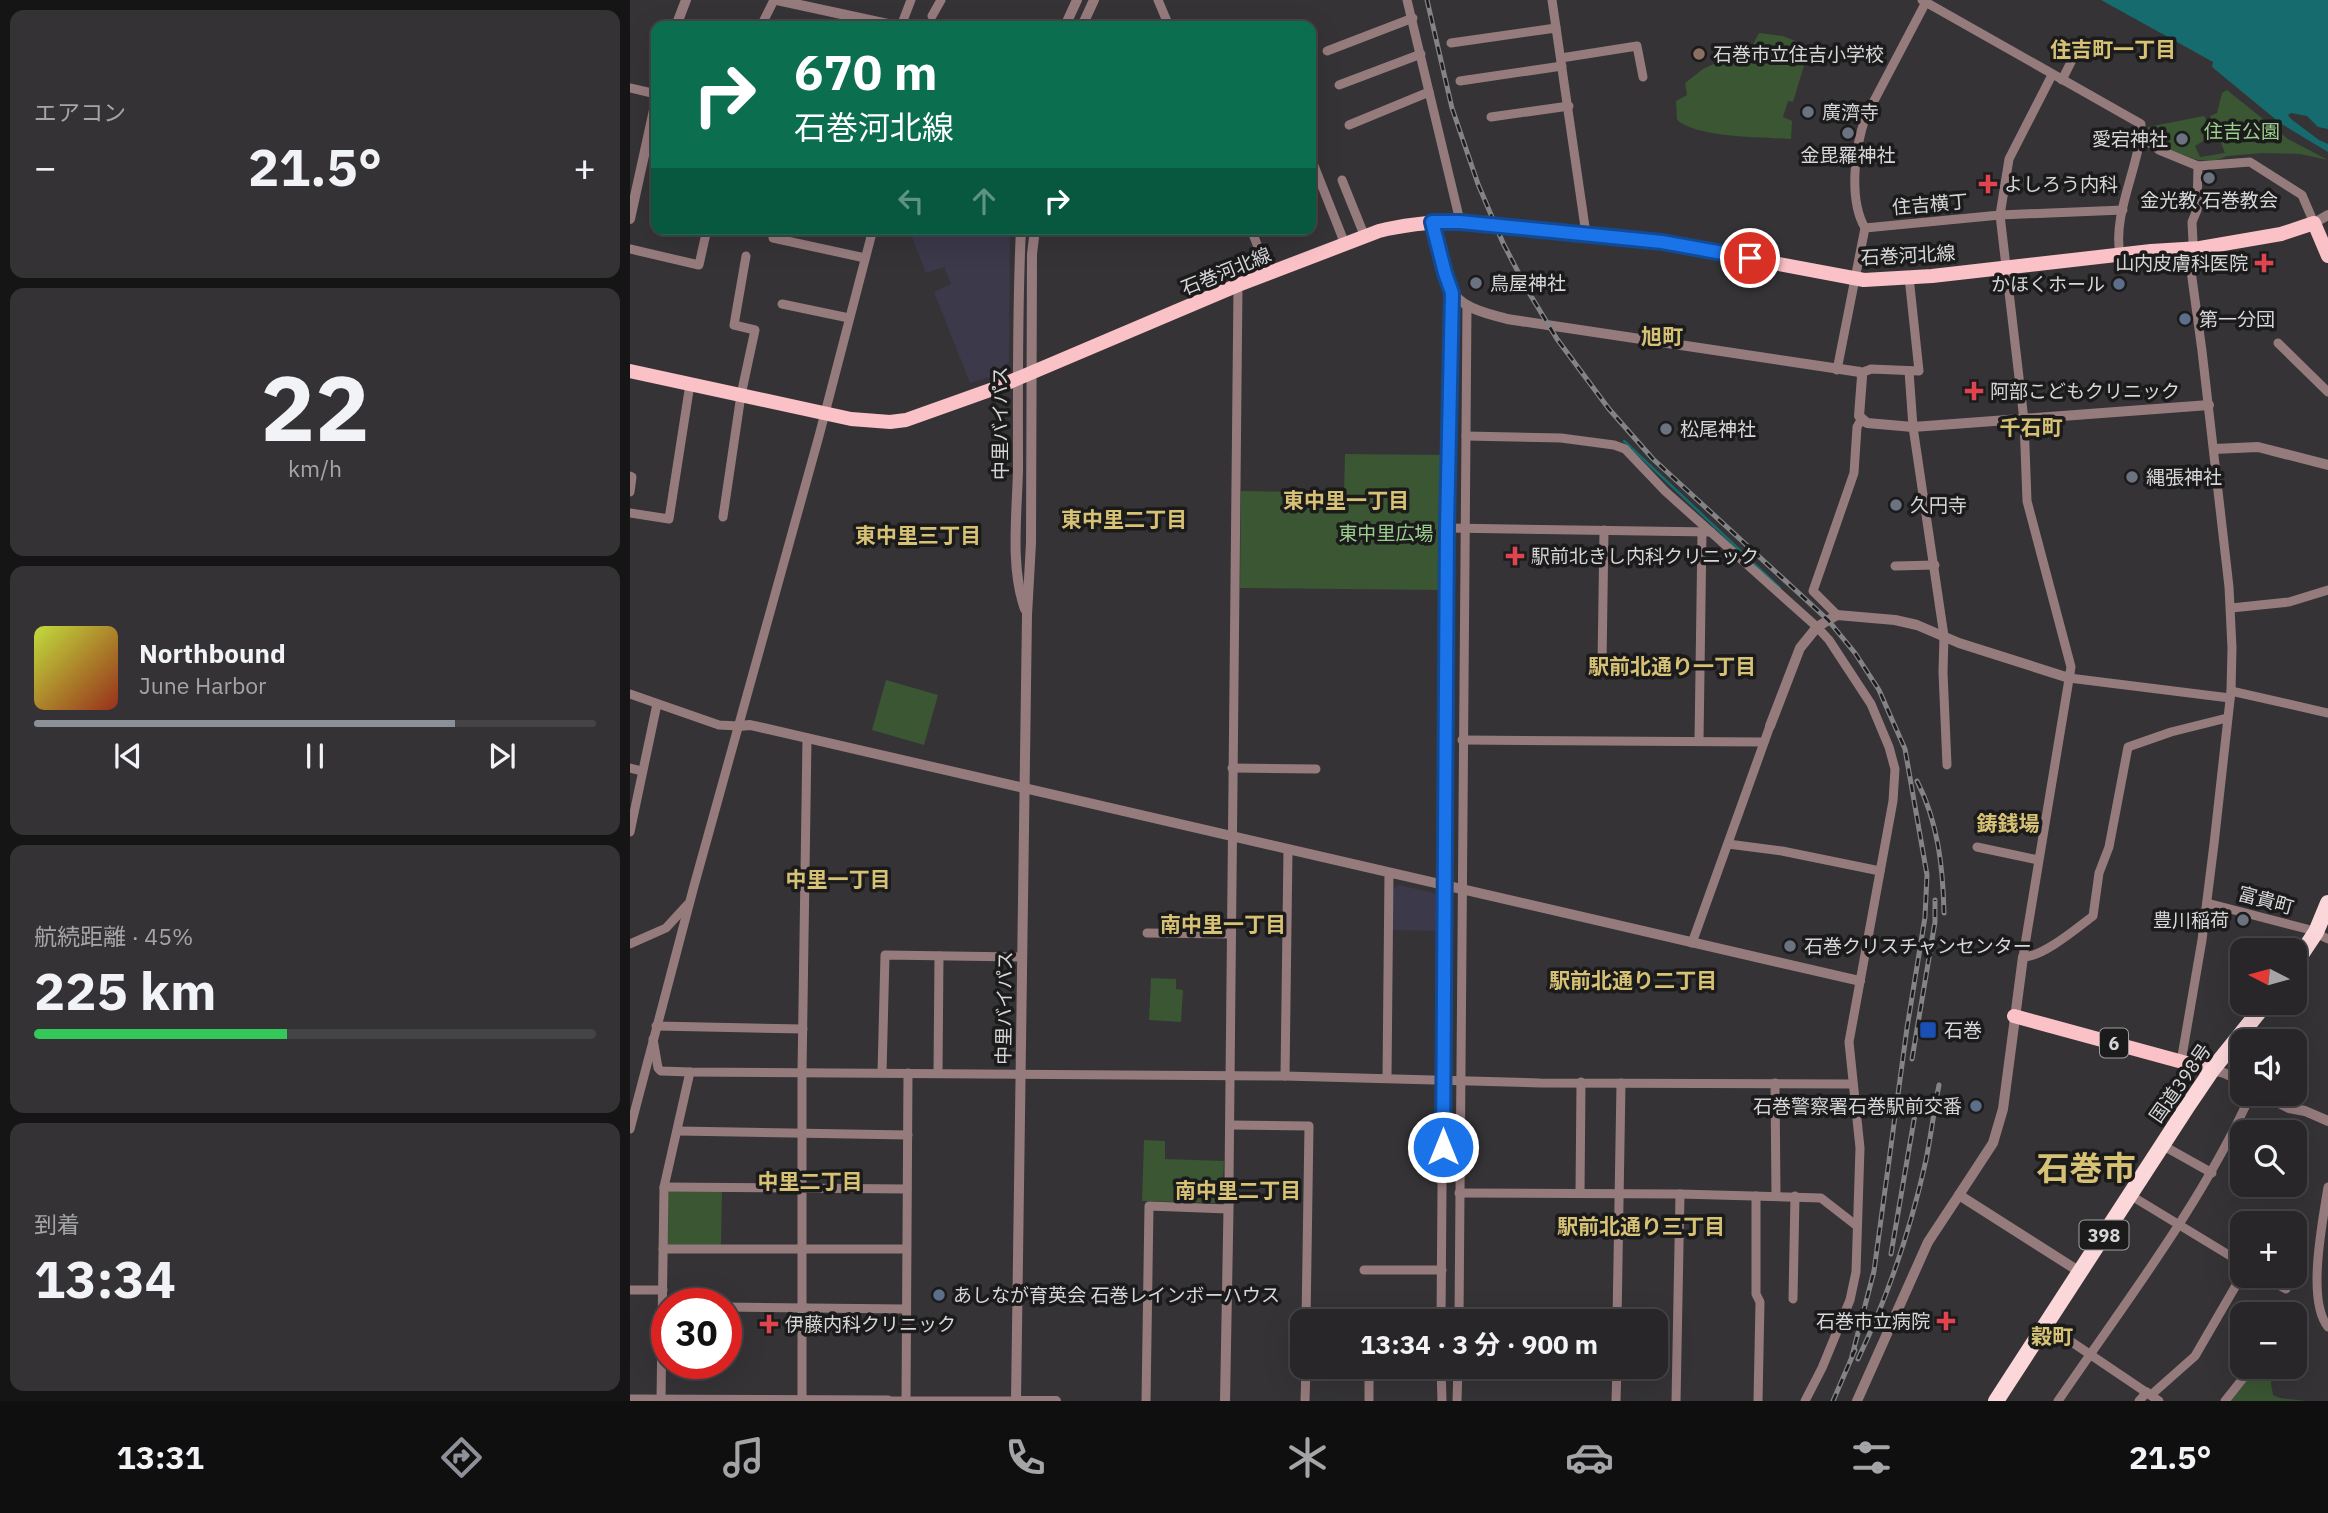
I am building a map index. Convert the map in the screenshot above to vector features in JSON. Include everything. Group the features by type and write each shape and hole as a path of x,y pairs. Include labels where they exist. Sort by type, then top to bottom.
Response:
{"highway":[{"path":"2307,952 2322,936 2328,903"},
{"name":"国道398号","path":"1996,1401 2162,1145 2213,1070 2257,1015"}],"main road":[{"name":"石巻河北線","path":"630,371 825,414 867,421 906,420 966,400 1238,285 1345,244 1398,226 1432,222 1460,222 1662,242 1876,280 2189,249 2249,241 2314,223"},
{"path":"2314,223 2328,256"},
{"name":"6","path":"2014,1016 2213,1070"}],"street":[{"path":"678,21 686,0"},
{"path":"764,21 776,0 875,21"},
{"path":"901,21 911,0"},
{"path":"932,16 941,0"},
{"path":"1067,21 1077,0"},
{"path":"1084,21 1094,0"},
{"path":"1158,0 1167,21"},
{"path":"1407,0 1460,222"},
{"path":"1552,0 1586,234"},
{"path":"1837,370 1865,228 1858,216 1856,195 1856,159 1861,130 1924,1 2141,124 2141,136 2123,210 2120,254"},
{"path":"1327,51 1413,18"},
{"path":"1451,43 1556,28"},
{"path":"2062,80 2080,44"},
{"path":"1460,81 1637,46 1643,78"},
{"path":"1339,85 1420,54"},
{"path":"1857,1401 1928,1242 1993,1143 1999,1126 2038,859 2069,678 2070,660 2027,500 2024,419 2000,215 2009,159 2052,75"},
{"path":"630,88 651,93"},
{"path":"1349,125 1429,92"},
{"path":"1491,117 1569,106"},
{"path":"630,219 651,124"},
{"path":"2141,136 2159,150 2198,166 2250,162 2302,195 2314,223 2328,215"},
{"path":"2181,1062 2207,903 2230,694 2231,608 2189,249 2193,242 2192,222 2197,210 2198,166"},
{"path":"1316,171 1345,244"},
{"path":"1342,180 1365,237"},
{"name":"住吉横丁","path":"1865,228 2000,215 2123,210"},
{"path":"1432,222 1452,293 1447,528 1441,1309"},
{"path":"630,249 699,265 706,235"},
{"path":"630,1129 872,235"},
{"name":"中里バイパス","path":"1021,235 1017,379 1018,579 1027,615"},
{"name":"中里バイパス","path":"1016,1401 1034,235"},
{"path":"1253,235 1269,275"},
{"path":"773,238 866,258"},
{"path":"723,517 741,395 755,330 734,325 746,256"},
{"path":"1452,293 1467,306 1507,319 1837,370 1861,373 1871,369 1919,371 1909,277"},
{"path":"1226,1401 1238,285"},
{"path":"782,304 849,318"},
{"path":"1459,1309 1467,306"},
{"path":"2278,343 2328,392"},
{"path":"1909,371 1913,427 1944,636 1947,765"},
{"path":"1837,615 1812,591 1854,473 1857,427 1861,419 1861,373"},
{"path":"630,513 669,519 690,384"},
{"path":"1861,419 1867,423 1913,427 2209,405"},
{"path":"1466,436 1560,438 1614,444 1625,449 1706,532 1817,627 1861,685 1889,747 1895,769 1893,801 1849,1042 1860,1148 1856,1272 1850,1300 1805,1401"},
{"path":"2214,449 2258,447 2328,465"},
{"path":"630,476 630,492"},
{"path":"1447,528 1706,532"},
{"path":"1602,664 1604,530"},
{"path":"1699,741 1706,532"},
{"path":"1895,566 1935,565"},
{"path":"2231,608 2289,602 2328,590"},
{"path":"1692,943 1799,650 1817,627 1837,615 1895,620 1917,625 1979,650 2069,678 2230,694 2328,713"},
{"path":"1446,671 1464,671"},
{"path":"630,694 719,725 750,725 807,737 1860,981"},
{"path":"630,832 657,704"},
{"path":"2023,957 2040,952 2093,916 2099,873 2109,847 2128,747 2171,732 2228,718"},
{"path":"802,1401 802,1073 807,737"},
{"path":"1462,740 1764,742"},
{"path":"630,768 642,771"},
{"path":"1232,768 1316,769"},
{"path":"1728,844 1782,851 1880,871"},
{"path":"1977,847 2038,859"},
{"path":"1285,1076 1288,849"},
{"path":"1387,1078 1389,873"},
{"path":"630,944 666,928 690,903"},
{"name":"富貴町","path":"2207,903 2322,936"},
{"path":"1147,933 1231,934"},
{"path":"882,1073 885,955 1022,957"},
{"path":"938,1073 939,956"},
{"path":"656,1026 803,1029"},
{"path":"653,1039 658,1068 661,1071 1853,1084"},
{"path":"2213,1070 2230,1076"},
{"path":"663,1288 664,1187 690,1072"},
{"path":"906,1401 908,1073"},
{"path":"1580,1194 1581,1082"},
{"path":"1617,1309 1621,1083"},
{"path":"1775,1083 1776,1196"},
{"path":"2058,1401 2212,1173 2245,1106"},
{"path":"2285,1106 2328,1121"},
{"path":"1230,1125 1309,1126 1306,1309"},
{"path":"678,1131 908,1135"},
{"path":"2162,1145 2212,1173"},
{"path":"664,1187 907,1189"},
{"path":"2328,1187 2322,1220 2318,1279 2320,1314 2328,1327"},
{"path":"1459,1193 1795,1196 1824,1200 1857,1226"},
{"path":"1676,1401 1680,1194"},
{"path":"1959,1195 2080,1272"},
{"path":"2130,1195 2230,1256"},
{"path":"1756,1196 1756,1294 1760,1302 1758,1401"},
{"path":"1793,1299 1795,1196"},
{"path":"1146,1401 1149,1206 1228,1209"},
{"path":"663,1249 906,1249"},
{"path":"1364,1270 1442,1270"},
{"path":"2139,1401 2152,1396 2195,1356 2234,1288"},
{"path":"630,1290 651,1290"},
{"path":"742,1307 905,1308"},
{"path":"2045,1324 2152,1396"},
{"path":"657,1400 659,1379"},
{"path":"1305,1401 1306,1379"},
{"path":"1369,1379 1369,1401"},
{"path":"1441,1379 1442,1401"},
{"path":"1457,1401 1458,1379"},
{"path":"1616,1401 1617,1379"},
{"path":"2225,1401 2242,1379"},
{"path":"630,1399 1056,1401"}],"shaded area":[{"path":"911,235 1010,235 1009,361 1002,373 970,383 934,292 951,284 944,267 926,273"},
{"path":"1399,885 1439,894 1439,931 1393,930 1393,889"}],"green space":[{"path":"1759,33 1783,36 1815,49 1808,63 1805,62 1793,102 1788,101 1783,117 1792,121 1791,139 1715,133 1687,126 1677,120 1676,101 1687,95 1685,83 1703,69 1752,46"},
{"name":"住吉公園","path":"2227,90 2288,139 2328,160 2300,154 2263,153 2227,156 2214,161 2198,160 2164,148 2147,137 2148,127 2204,116 2208,122 2207,139 2195,146 2200,157 2225,153 2210,116 2217,113 2222,93"},
{"name":"東中里広場","path":"1345,454 1444,455 1443,590 1240,588 1241,491 1344,493"},
{"path":"886,680 938,695 924,745 872,730"},
{"path":"1151,978 1176,979 1176,989 1183,990 1181,1022 1149,1020"},
{"path":"1144,1140 1165,1141 1165,1159 1224,1161 1222,1200 1219,1203 1142,1201"},
{"path":"667,1190 722,1190 721,1246 666,1245"},
{"path":"2248,1379 2272,1379 2273,1395 2306,1401 2230,1401"}],"water":[{"path":"2101,0 2328,0 2328,129 2318,127 2307,116 2291,113 2288,115 2328,144 2328,152 2280,123 2212,67 2213,62"}],"waterway":[{"path":"1624,441 1780,588"}],"railway":[{"path":"1427,0 1452,108 1478,184 1503,243 1557,339 1609,409 1653,459 1828,620 1855,653 1879,690 1905,749 1927,875 1925,917 1874,1271 1852,1356"},
{"path":"1917,781 1935,829 1944,913"},
{"path":"1912,1059 1935,922 1935,900"},
{"path":"1858,1359 1889,1286 1906,1236 1926,1160 1939,1085"},
{"path":"1891,1254 1915,1114"},
{"path":"1833,1401 1855,1350"}],"place":[{"name":"石巻市立住吉小学校","path":"1699,54"},
{"name":"廣濟寺","path":"1808,112"},
{"name":"金毘羅神社","path":"1848,133"},
{"name":"愛宕神社","path":"2182,139"},
{"name":"金光教 石巻教会","path":"2209,178"},
{"name":"よしろう内科","path":"1988,184"},
{"name":"山内皮膚科医院","path":"2264,263"},
{"name":"鳥屋神社","path":"1476,283"},
{"name":"かほくホール","path":"2119,284"},
{"name":"第一分団","path":"2185,319"},
{"name":"阿部こどもクリニック","path":"1974,391"},
{"name":"松尾神社","path":"1666,429"},
{"name":"縄張神社","path":"2132,477"},
{"name":"久円寺","path":"1896,505"},
{"name":"駅前北きし内科クリニック","path":"1515,556"},
{"name":"豊川稲荷","path":"2243,920"},
{"name":"石巻クリスチャンセンター","path":"1790,946"},
{"name":"石巻","path":"1928,1030"},
{"name":"石巻警察署石巻駅前交番","path":"1976,1106"},
{"name":"あしなが育英会 石巻レインボーハウス","path":"939,1295"},
{"name":"石巻市立病院","path":"1946,1321"},
{"name":"伊藤内科クリニック","path":"769,1324"}],"district":[{"name":"住吉町一丁目","path":"2113,49"},
{"name":"旭町","path":"1662,336"},
{"name":"千石町","path":"2031,427"},
{"name":"東中里一丁目","path":"1346,500"},
{"name":"東中里二丁目","path":"1124,519"},
{"name":"東中里三丁目","path":"918,535"},
{"name":"駅前北通り一丁目","path":"1672,666"},
{"name":"鋳銭場","path":"2008,823"},
{"name":"中里一丁目","path":"838,879"},
{"name":"南中里一丁目","path":"1223,924"},
{"name":"駅前北通り二丁目","path":"1633,980"},
{"name":"石巻市","path":"2086,1167"},
{"name":"中里二丁目","path":"810,1181"},
{"name":"南中里二丁目","path":"1238,1190"},
{"name":"駅前北通り三丁目","path":"1641,1226"},
{"name":"穀町","path":"2052,1336"}],"route":[{"path":"1443,1147 1447,528 1452,293 1432,222 1460,222 1662,242 1750,258"}]}
